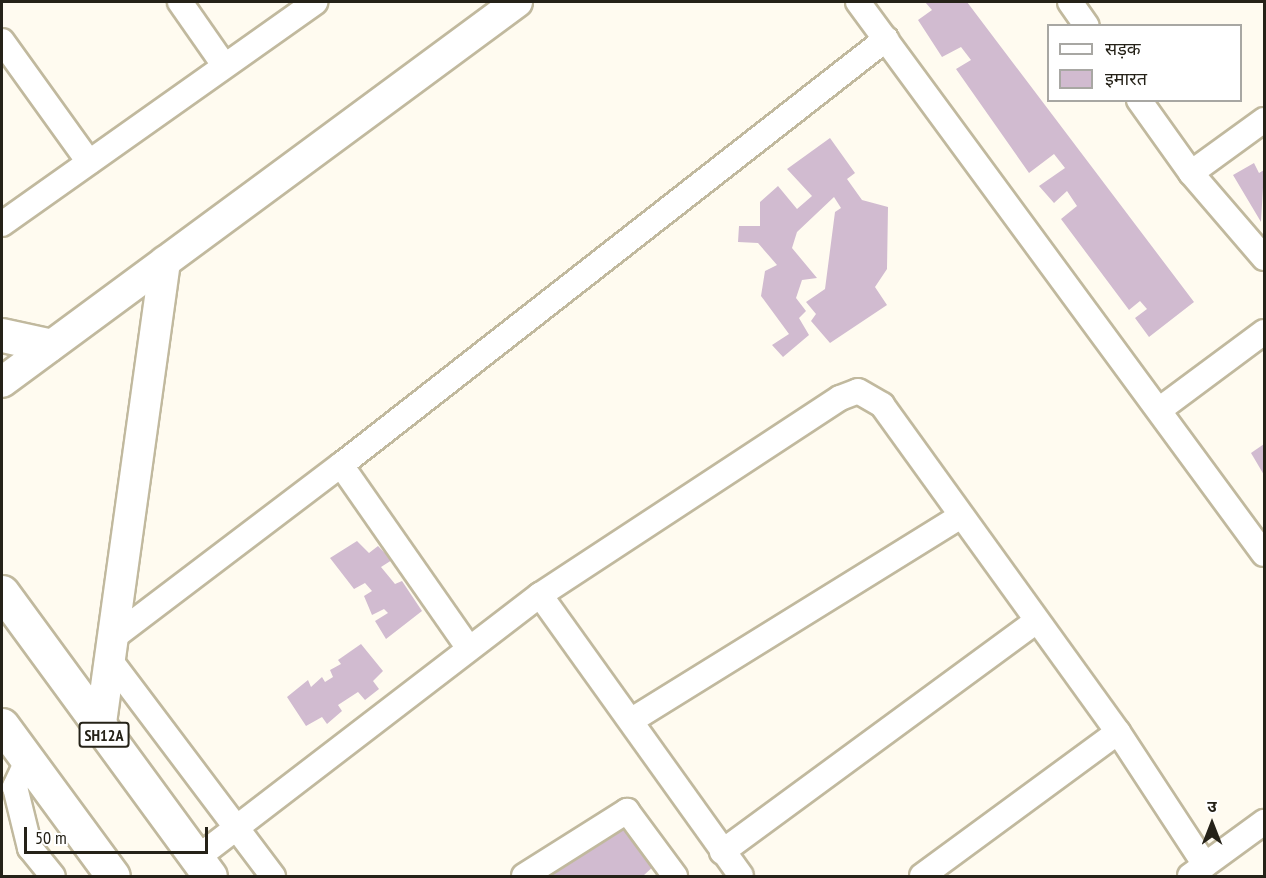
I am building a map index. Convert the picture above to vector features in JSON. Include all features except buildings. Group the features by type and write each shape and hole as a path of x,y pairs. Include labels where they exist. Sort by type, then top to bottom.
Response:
{"main road":[{"path":"2,335 48,345"},
{"name":"SH12A","path":"2,592 100,730 203,867"},
{"path":"2,725 113,876"}],"street":[{"path":"180,2 224,65"},
{"path":"2,224 315,2"},
{"path":"2,382 48,345 517,2"},
{"path":"858,2 1264,554"},
{"path":"1070,2 1086,24"},
{"path":"112,648 341,465 886,39"},
{"path":"2,41 89,162"},
{"path":"1140,102 1191,173 1264,258"},
{"path":"1191,173 1264,120"},
{"path":"100,730 165,261"},
{"path":"1159,410 1264,332"},
{"path":"203,867 237,826 468,647 540,595 840,398 858,391 882,405 959,517 1118,732 1198,871 1264,822"},
{"path":"341,465 468,647"},
{"path":"632,720 959,517"},
{"path":"540,595 632,720 722,852 741,876"},
{"path":"722,852 1036,621"},
{"path":"112,648 273,876"},
{"path":"922,876 1118,732"},
{"path":"27,761 15,787 30,848 53,876"},
{"path":"524,876 627,811 675,876"}]}
